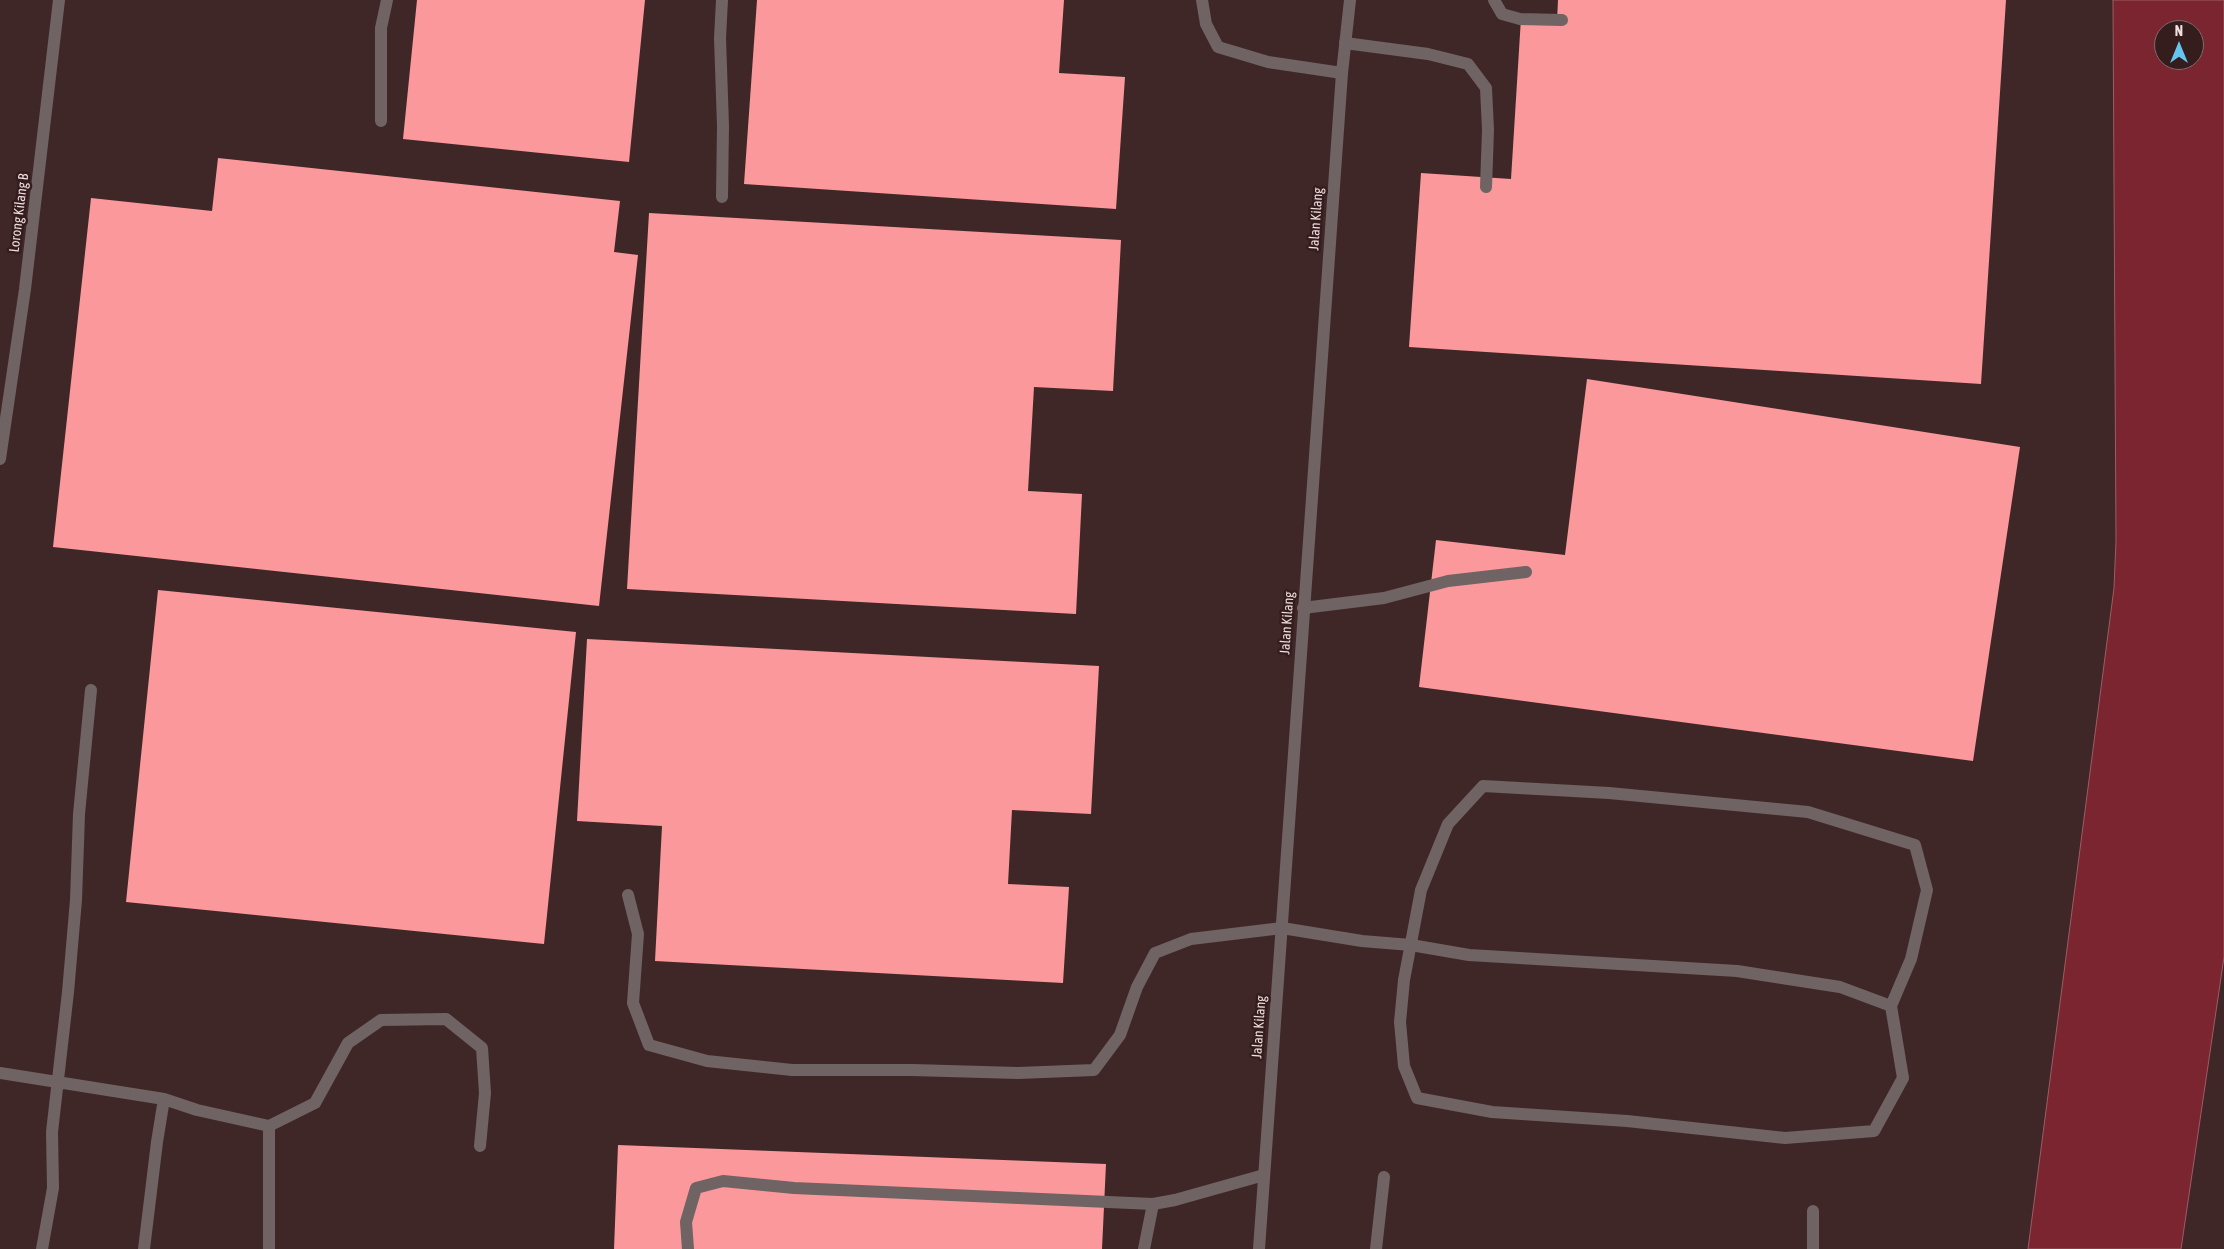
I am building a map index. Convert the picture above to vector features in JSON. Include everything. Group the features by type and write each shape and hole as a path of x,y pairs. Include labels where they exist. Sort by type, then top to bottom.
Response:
{"street":[{"name":"Lorong Kilang B","path":"0,459 25,289 59,0"},
{"path":"381,122 381,28 387,0"},
{"path":"722,0 720,38 723,126 722,197"},
{"path":"1202,0 1206,24 1218,47 1268,62 1342,72"},
{"name":"Jalan Kilang","path":"1259,1249 1342,72 1350,0"},
{"path":"1494,0 1502,14 1520,19 1562,20"},
{"path":"1345,43 1428,54 1468,64 1486,88 1488,130 1486,187"},
{"path":"1303,608 1384,598 1448,581 1526,572"},
{"path":"42,1249 53,1188 52,1132 68,992 76,900 79,814 91,690"},
{"path":"1483,786 1609,793 1808,812 1915,846 1927,890 1911,958 1891,1006 1903,1078 1874,1131 1785,1138 1627,1120 1492,1112 1417,1098 1404,1066 1400,1022 1404,980 1411,945 1421,890 1448,824 1483,786"},
{"path":"628,895 638,934 633,1003 649,1045 707,1061 792,1070 912,1070 1018,1073 1094,1070 1120,1035 1137,987 1155,953 1191,939 1282,928 1362,941 1411,945 1469,955 1737,971 1840,987 1891,1006"},
{"path":"0,1073 164,1099 197,1110 269,1126 315,1103 348,1043 381,1020 446,1019 482,1048 485,1093 480,1146"},
{"path":"144,1249 164,1099"},
{"path":"269,1126 269,1249"},
{"path":"688,1249 686,1222 696,1188 723,1181 794,1188 1153,1204 1175,1200 1264,1175"},
{"path":"1376,1249 1384,1177"},
{"path":"1144,1249 1153,1204"},
{"path":"1813,1211 1813,1249"}],"shaded area":[{"path":"2113,0 2224,0 2224,957 2181,1249 2028,1249 2114,588 2116,541"}],"building":[{"path":"417,0 645,0 629,162 403,139"},
{"path":"757,0 1064,0 1059,73 1125,77 1116,209 744,184"},
{"path":"1558,0 2006,0 1981,384 1409,347 1421,173 1511,179 1521,18 1557,21"},
{"path":"218,158 620,201 614,252 638,255 599,606 53,547 91,198 212,211"},
{"path":"649,213 1121,240 1113,391 1034,387 1028,491 1082,494 1076,614 627,589"},
{"path":"1587,379 2020,447 1973,761 1419,687 1436,540 1565,555"},
{"path":"158,590 576,632 544,944 126,902"},
{"path":"587,639 1099,666 1091,814 1012,810 1008,884 1069,887 1063,983 655,961 662,826 577,821"},
{"path":"618,1145 1106,1164 1102,1249 614,1249"}]}
